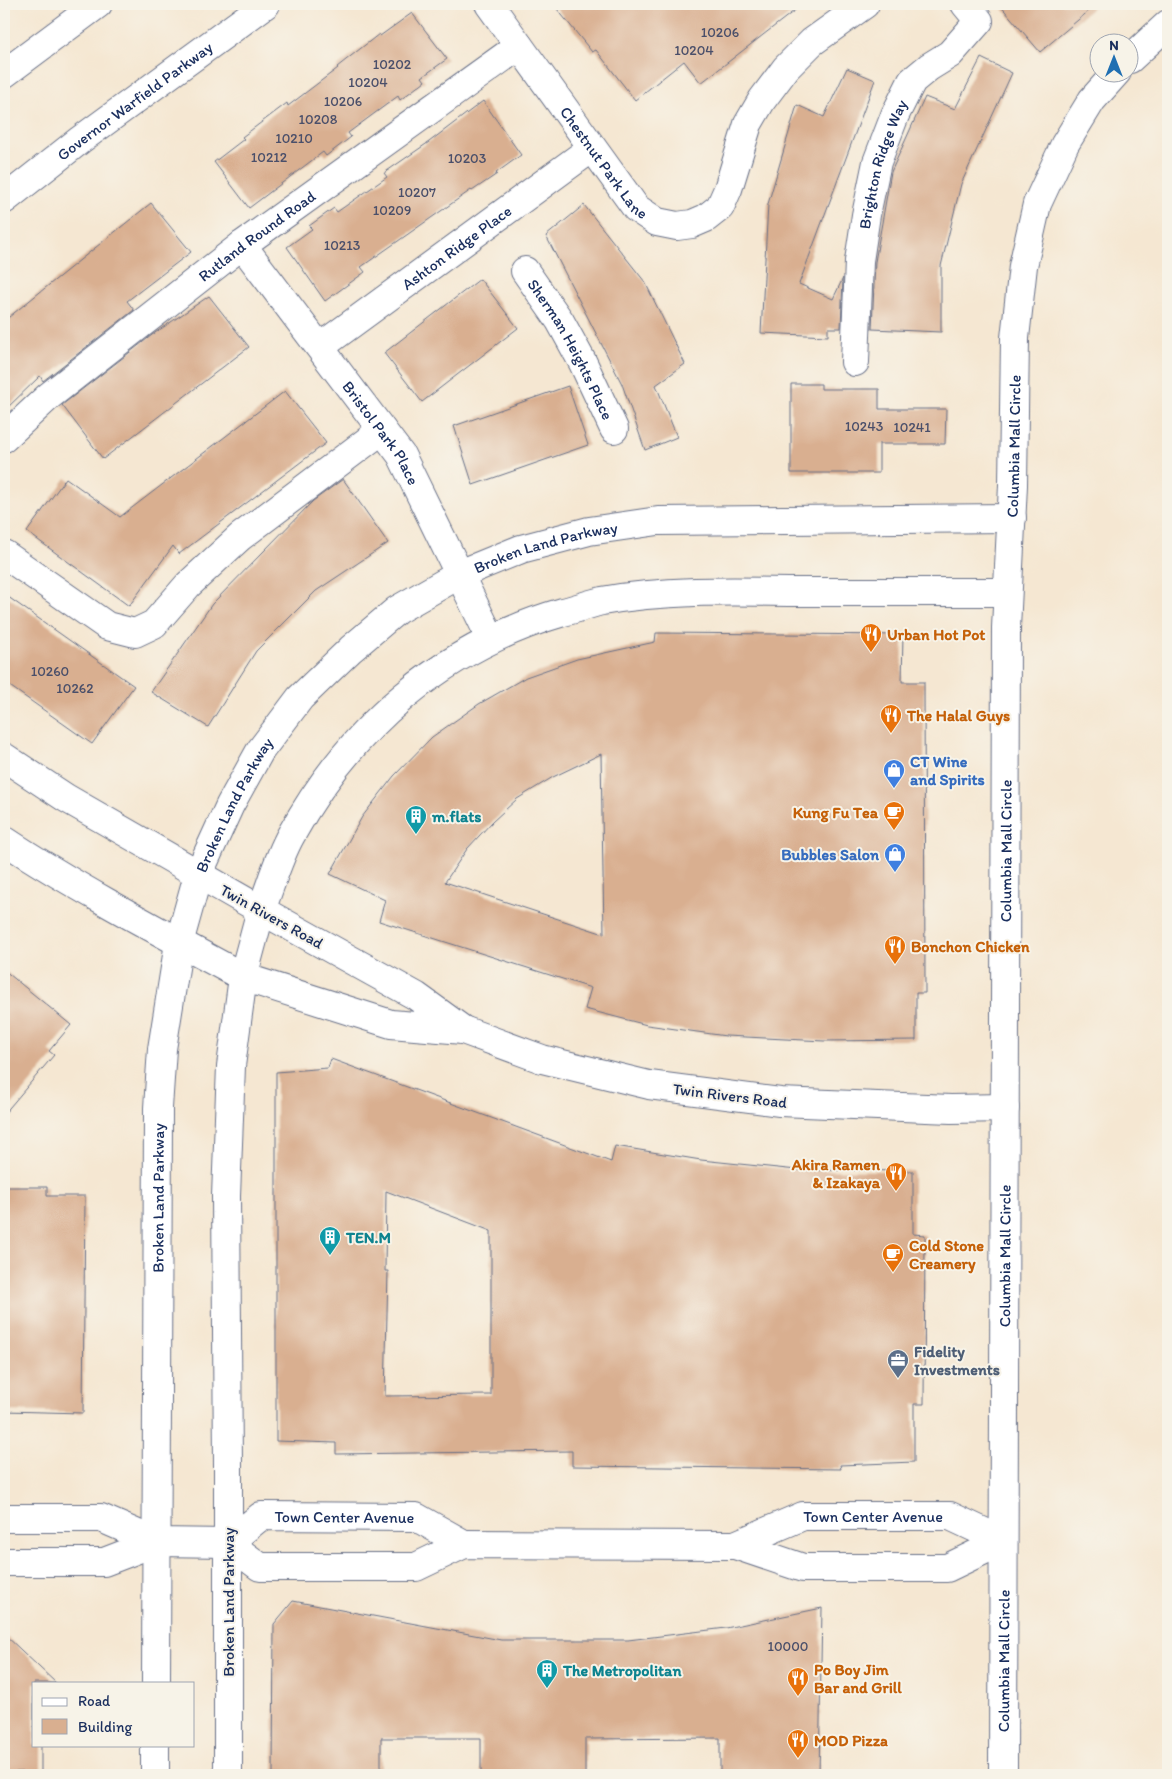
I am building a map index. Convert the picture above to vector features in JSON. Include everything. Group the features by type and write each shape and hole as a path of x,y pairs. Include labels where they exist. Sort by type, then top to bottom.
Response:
{"street":[{"path":"4,74 98,4"},
{"name":"Governor Warfield Parkway","path":"4,200 80,140 266,4"},
{"name":"Chestnut Park Lane","path":"489,4 636,208 656,222 677,226 692,224 706,218 720,207 728,189 748,124 762,100 786,68 812,42 865,4"},
{"name":"Brighton Ridge Way","path":"855,362 859,261 877,162 895,115 912,81 929,67 950,54 979,21 965,4"},
{"path":"1140,50 1168,24"},
{"name":"Rutland Round Road","path":"4,438 49,396 242,245 520,46"},
{"name":"Columbia Mall Circle","path":"1002,1775 1007,592 1012,518 1015,338 1023,266 1037,204 1065,144 1092,100 1108,82"},
{"name":"Ashton Ridge Place","path":"320,347 592,148"},
{"name":"Bristol Park Place","path":"242,245 401,455 491,639"},
{"name":"Sherman Heights Place","path":"525,271 564,330 583,363 614,429"},
{"path":"4,554 107,626 135,633 154,624 188,585 240,537 382,430"},
{"name":"Broken Land Parkway","path":"156,1682 158,1108 162,1049 179,943 198,875 230,805 260,751 300,698 351,648 397,610 460,574 521,549 589,531 658,521 1012,518"},
{"name":"Broken Land Parkway","path":"228,1775 226,1187 231,1066 243,977 261,910 290,837 318,790 355,742 400,698 443,666 491,639 543,618 600,602 666,593 1007,592"},
{"name":"Twin Rivers Road","path":"4,757 66,798 198,875 416,996 463,1030"},
{"name":"Twin Rivers Road","path":"4,840 179,943 243,977 392,1024 463,1030 542,1059 649,1085 780,1102 951,1109 1005,1108"},
{"name":"Town Center Avenue","path":"464,1544 416,1517 261,1516 228,1543 260,1567 416,1567 464,1544 734,1545 803,1568 947,1568 1003,1540"},
{"name":"Town Center Avenue","path":"734,1545 803,1516 950,1516 1003,1540"},
{"path":"4,1518 101,1518 156,1542"},
{"path":"4,1562 104,1562 156,1542 228,1543"},
{"path":"155,1775 156,1746"}],"building":[{"path":"553,4 803,4 701,83 684,61 635,100 596,50 592,52"},
{"path":"999,4 1097,4 1040,52"},
{"path":"412,13 447,59 422,77 425,81 400,100 398,96 348,133 351,137 326,156 323,152 249,208 214,162 244,139 242,137 287,103 288,106 379,34 380,36"},
{"path":"981,58 1012,73 961,184 941,266 941,332 872,329 875,262 891,172 925,97 955,109"},
{"path":"847,68 875,80 799,284 833,299 843,278 841,328 828,328 828,336 761,333 768,204 797,105 824,117"},
{"path":"483,101 521,155 497,174 361,267 365,272 325,301 287,247 312,229 309,226 334,208 337,212 387,177 384,173"},
{"path":"151,203 191,252 127,301 134,310 43,381 40,376 4,411 4,321"},
{"path":"584,205 645,282 685,364 656,385 677,437 645,450 622,384 546,236"},
{"path":"480,279 518,328 422,402 384,353"},
{"path":"209,296 249,347 103,459 62,405 152,335"},
{"path":"791,384 821,384 821,389 879,389 879,409 946,409 945,444 879,444 879,473 791,473"},
{"path":"568,386 588,445 473,485 454,426"},
{"path":"285,391 326,443 179,554 173,546 129,606 27,532 66,478 120,517"},
{"path":"343,479 388,543 316,591 256,651 208,727 151,692 212,604 313,501"},
{"path":"4,594 134,686 92,744 4,682"},
{"name":"m.flats","path":"656,633 903,635 902,682 924,682 925,993 916,993 916,1040 824,1041 726,1036 647,1025 585,1009 591,988 379,921 385,900 330,874 362,817 394,776 432,737 479,704 526,677 577,659 655,642","holes":["601,754 604,934 445,882 467,849 517,799 553,777"]},
{"path":"4,970 71,1025 49,1051 54,1055 4,1114"},
{"name":"TEN.M","path":"331,1059 611,1162 615,1146 701,1160 797,1170 913,1171 913,1234 925,1235 924,1404 914,1404 914,1462 840,1465 841,1469 572,1466 572,1451 336,1454 336,1443 276,1441 276,1072 328,1068","holes":["386,1191 491,1231 491,1395 385,1396 388,1271 385,1271"]},
{"path":"4,1187 47,1187 47,1196 85,1196 83,1413 4,1411"},
{"name":"The Metropolitan","path":"293,1601 501,1640 628,1640 726,1628 822,1608 819,1775 720,1775 720,1738 585,1739 585,1775 481,1775 481,1738 381,1738 381,1775 273,1775 274,1624"},
{"path":"4,1634 55,1682 32,1682 32,1746 41,1746 41,1772 4,1772"}],"place":[{"name":"Urban Hot Pot","path":"871,653"},
{"name":"The Halal Guys","path":"891,734"},
{"name":"CT Wine and Spirits","path":"894,789"},
{"name":"Kung Fu Tea","path":"894,831"},
{"name":"m.flats","path":"416,835"},
{"name":"Bubbles Salon","path":"895,873"},
{"name":"Bonchon Chicken","path":"895,965"},
{"name":"Akira Ramen & Izakaya","path":"896,1192"},
{"name":"TEN.M","path":"330,1256"},
{"name":"Cold Stone Creamery","path":"893,1273"},
{"name":"Fidelity Investments","path":"898,1379"},
{"name":"The Metropolitan","path":"547,1689"},
{"name":"Po Boy Jim Bar and Grill","path":"798,1697"},
{"name":"MOD Pizza","path":"798,1759"}]}
